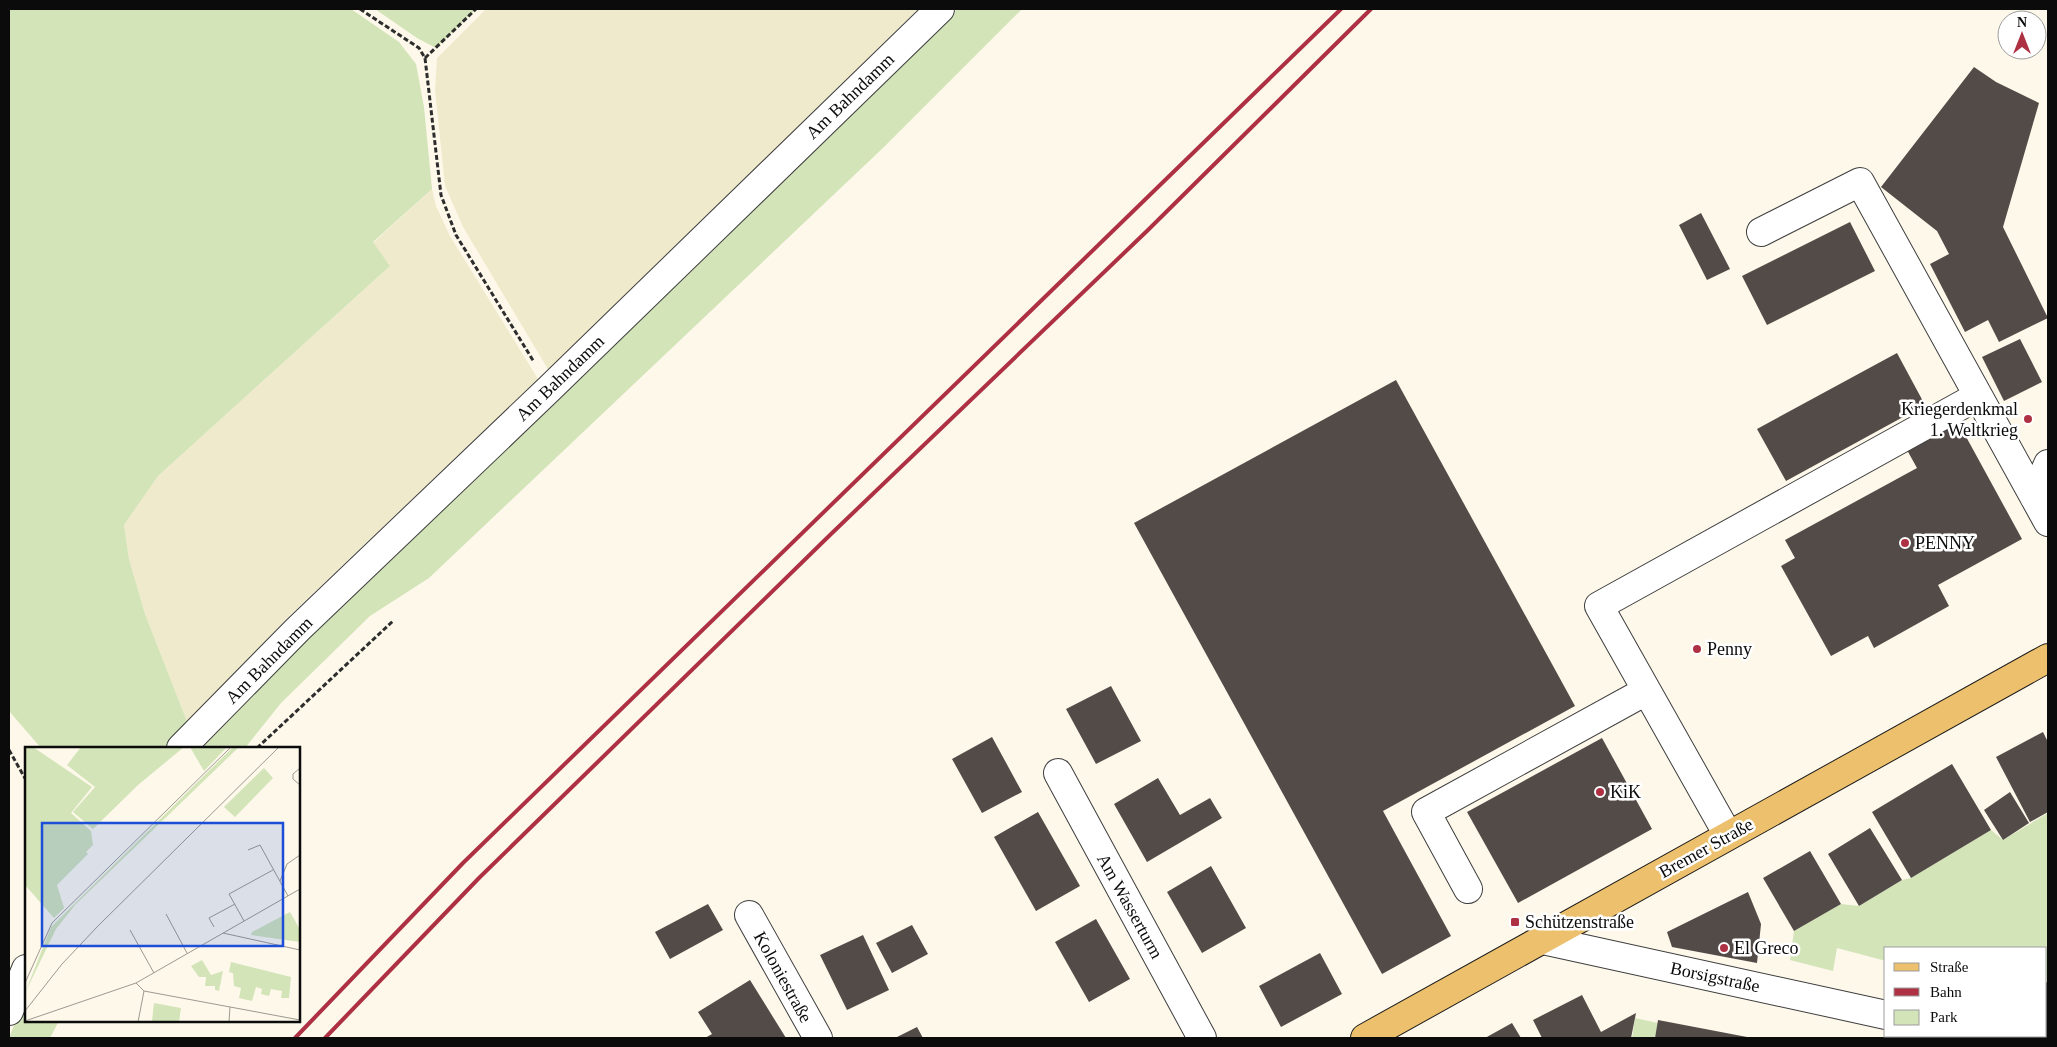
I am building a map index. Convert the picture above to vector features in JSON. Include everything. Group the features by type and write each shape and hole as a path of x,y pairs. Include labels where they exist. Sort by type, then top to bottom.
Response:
{"main road":[{"name":"Bremer Straße","path":"1364,1038 2048,658"}],"street":[{"name":"Am Bahndamm","path":"182,747 305,622 550,388 940,9"},
{"path":"1760,232 1860,182 2048,522"},
{"path":"1728,836 1598,606 1978,396"},
{"path":"2034,497 2048,464"},
{"path":"1468,890 1426,812 1646,691"},
{"name":"Am Wasserturm","path":"1058,773 1202,1038"},
{"name":"Koloniestraße","path":"749,915 818,1038"},
{"name":"Borsigstraße","path":"1543,940 1884,1015"},
{"path":"9,1011 25,971"}],"path":[{"path":"360,9 419,48 425,58 441,195 456,235 550,388"},
{"path":"425,58 476,9"},
{"path":"258,747 393,620"},
{"path":"9,750 25,778"}],"shaded area":[{"path":"486,9 918,9 549,371 463,227 445,186 435,90 437,58"},
{"path":"432,189 436,206 450,236 538,379 286,619 188,724 145,614 129,559 124,525 158,476 390,266 373,243"}],"green space":[{"path":"9,9 351,9 399,42 416,64 424,107 432,189 373,242 390,266 158,476 124,525 129,559 145,614 188,724 166,747 40,747 9,711"},
{"path":"375,9 476,9 436,48 417,38"},
{"path":"957,9 1022,9 884,147 429,578 370,616 281,703 246,747 196,747 309,634 559,396"},
{"path":"2048,813 2048,983 2047,947 1884,947 1884,960 1837,948 1833,971 1790,960 1794,931 1841,904 1859,906 1902,880 1911,878 1991,830 2003,840"},
{"path":"25,998 25,1022 58,1022 50,1038 9,1038"},
{"path":"1635,1018 1658,1023 1655,1038 1632,1038"}],"building":[{"path":"1974,67 1996,82 2039,103 2003,227 2048,318 1999,342 1988,320 1965,332 1930,264 1949,254 1937,231 1881,187"},
{"path":"1701,213 1730,269 1707,280 1679,225"},
{"path":"1850,222 1875,271 1767,325 1742,276"},
{"path":"2020,339 2042,382 2004,401 1982,357"},
{"path":"1897,353 1925,405 1786,481 1757,429"},
{"path":"1396,380 1575,706 1383,811 1451,936 1382,974 1134,523"},
{"path":"1958,422 2022,539 1938,585 1949,606 1874,648 1868,636 1831,656 1781,566 1795,558 1785,540 1917,468 1907,450"},
{"path":"1111,686 1141,741 1096,764 1066,709"},
{"path":"2043,732 2048,742 2048,812 2030,822 1996,757"},
{"path":"992,737 1022,792 982,813 952,759"},
{"path":"1602,738 1652,829 1518,903 1467,812"},
{"path":"1952,764 1991,830 1911,878 1872,812"},
{"path":"1158,778 1180,815 1210,798 1222,818 1147,862 1114,804"},
{"path":"2010,792 2029,823 2003,840 1984,810"},
{"path":"1038,812 1080,886 1036,911 994,837"},
{"path":"1870,828 1902,880 1859,906 1828,854"},
{"path":"1810,851 1841,904 1794,931 1763,878"},
{"path":"1211,866 1246,928 1202,953 1167,892"},
{"path":"1748,892 1761,924 1757,963 1672,947 1667,932"},
{"path":"708,904 723,930 670,959 655,932"},
{"path":"1096,919 1130,979 1089,1002 1055,942"},
{"path":"912,925 928,954 892,973 876,943"},
{"path":"863,935 889,990 847,1010 820,955"},
{"path":"1320,953 1342,994 1281,1027 1259,986"},
{"path":"750,980 786,1038 705,1038 712,1034 698,1012"},
{"path":"2047,982 2048,983 2048,1038 2042,1037 2047,1037"},
{"path":"1582,995 1601,1032 1636,1013 1631,1038 1542,1038 1533,1020"},
{"path":"1658,1020 1747,1037 1747,1038 1655,1038"},
{"path":"1512,1023 1521,1038 1485,1038"},
{"path":"917,1027 923,1038 895,1038"}],"railway":[{"path":"295,1038 463,863 1341,9"},
{"path":"325,1038 479,878 830,535 1148,230 1371,9"}],"place":[{"name":"Kriegerdenkmal 1. Weltkrieg","path":"2028,419"},
{"name":"PENNY","path":"1905,543"},
{"name":"Penny","path":"1697,649"},
{"name":"KiK","path":"1600,792"},
{"name":"Schützenstraße","path":"1515,922"},
{"name":"El Greco","path":"1724,948"}]}
